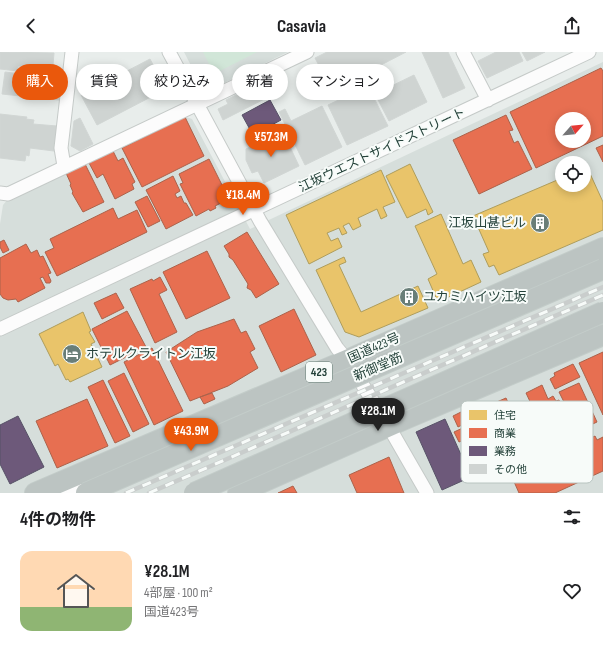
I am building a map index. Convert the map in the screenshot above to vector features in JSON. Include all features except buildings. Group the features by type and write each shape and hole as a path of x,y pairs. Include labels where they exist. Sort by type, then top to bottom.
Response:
{"highway":[{"name":"国道423号","path":"35,493 347,360 603,248"},
{"name":"新御堂筋","path":"84,491 603,269"},
{"path":"194,493 603,312"},
{"path":"238,493 603,335"}],"street":[{"path":"64,166 61,148 72,52"},
{"path":"169,52 254,210 337,348 347,360 389,427 427,493"},
{"path":"0,193 8,194 64,166 307,52"},
{"path":"463,52 488,100"},
{"name":"江坂ウエストサイドストリート","path":"0,329 589,52"},
{"path":"137,465 141,460 198,435 211,425 218,415"},
{"path":"64,493 75,489 84,491"}],"shaded area":[{"path":"184,52 288,52 263,64 232,64 232,79 224,83 224,64 190,64"},
{"path":"603,62 603,493 0,493 0,224 3,205 8,199 183,116 192,119 250,229"}],"green space":[{"path":"203,52 257,52 224,69 224,64 209,64"}],"railway":[{"path":"126,493 603,287"},
{"path":"149,493 603,295"}],"place":[{"name":"江坂山甚ビル","path":"540,223"},
{"name":"ユカミハイツ江坂","path":"409,297"},
{"name":"ホテルクライトン江坂","path":"72,354"}]}
